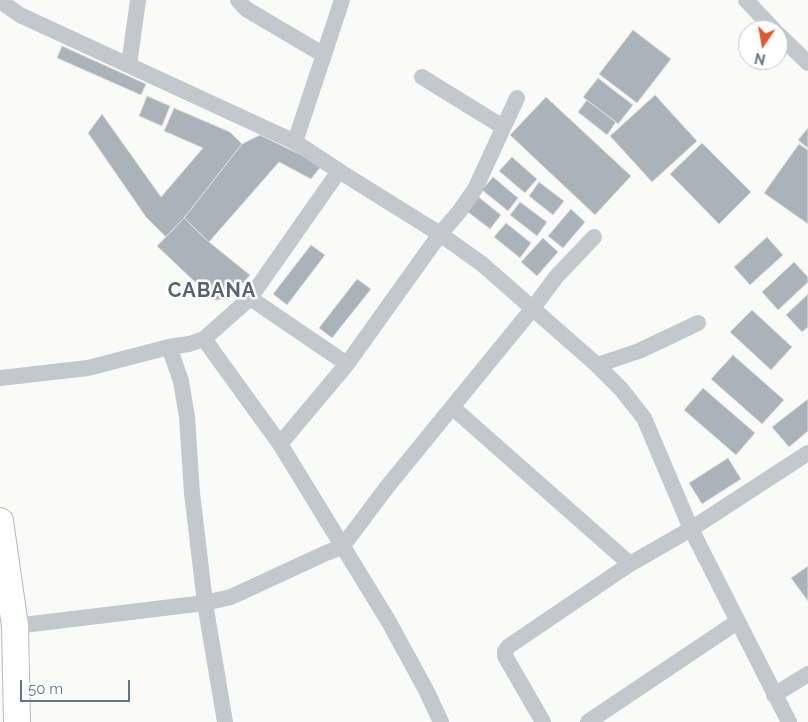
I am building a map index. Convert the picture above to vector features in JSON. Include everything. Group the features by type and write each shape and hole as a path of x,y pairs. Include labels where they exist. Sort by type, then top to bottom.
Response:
{"main road":[{"path":"0,521 15,626 17,722"}],"street":[{"path":"129,65 138,0"},
{"path":"238,0 246,9 324,54"},
{"path":"296,142 342,0"},
{"path":"746,0 765,20"},
{"path":"0,2 20,15 296,142 440,234 482,264 597,365 621,389 644,418 691,529 789,722"},
{"path":"788,44 808,63"},
{"path":"422,78 503,127"},
{"path":"280,444 347,364 440,234 459,212 474,190 517,98"},
{"path":"0,378 88,368 169,347 189,344 204,338 250,298 339,171"},
{"path":"15,626 205,603 231,597 342,547 387,487 556,278 594,237"},
{"path":"250,298 347,364"},
{"path":"597,365 639,351 698,323"},
{"path":"204,338 280,444 389,622 441,722"},
{"path":"169,347 181,381 187,417 192,493 205,603 225,722"},
{"path":"452,407 630,564"},
{"path":"543,722 505,656 505,650 630,564 691,529 808,453"},
{"path":"588,722 738,622"},
{"path":"774,695 808,674"}],"building":[{"path":"633,30 671,59 637,103 599,74"},
{"path":"62,46 146,84 141,95 57,58"},
{"path":"598,78 633,105 618,124 583,97"},
{"path":"655,95 697,141 652,182 610,136"},
{"path":"147,96 170,106 162,126 139,116"},
{"path":"546,97 631,176 595,215 510,135"},
{"path":"587,100 616,122 607,135 578,112"},
{"path":"174,108 230,132 242,144 184,218 166,237 146,217 88,133 102,114 161,197 203,148 164,131"},
{"path":"808,128 808,148 798,140"},
{"path":"260,135 322,165 311,179 279,162 209,242 184,218 242,144"},
{"path":"702,143 751,192 719,224 670,174"},
{"path":"799,144 808,150 808,224 764,193"},
{"path":"512,157 537,179 525,193 499,171"},
{"path":"493,177 518,198 508,211 482,190"},
{"path":"539,182 564,201 553,215 529,196"},
{"path":"476,195 501,215 490,229 464,209"},
{"path":"520,202 547,222 537,236 510,215"},
{"path":"571,209 585,222 563,248 548,236"},
{"path":"184,218 209,242 250,275 229,299 214,300 157,246"},
{"path":"506,223 531,243 520,258 494,237"},
{"path":"767,237 783,255 750,285 734,267"},
{"path":"543,238 558,252 537,276 521,262"},
{"path":"311,245 325,255 287,305 273,294"},
{"path":"794,262 808,277 808,282 778,310 762,292"},
{"path":"357,279 371,289 332,338 319,328"},
{"path":"808,294 808,327 802,332 786,315"},
{"path":"752,310 792,347 771,370 730,332"},
{"path":"733,355 784,400 762,424 711,379"},
{"path":"703,388 755,433 736,455 684,410"},
{"path":"808,399 808,431 789,447 772,427"},
{"path":"728,458 741,479 702,504 689,483"},
{"path":"808,566 808,601 791,578"}],"district":[{"name":"CABANA","path":"212,291"}]}
